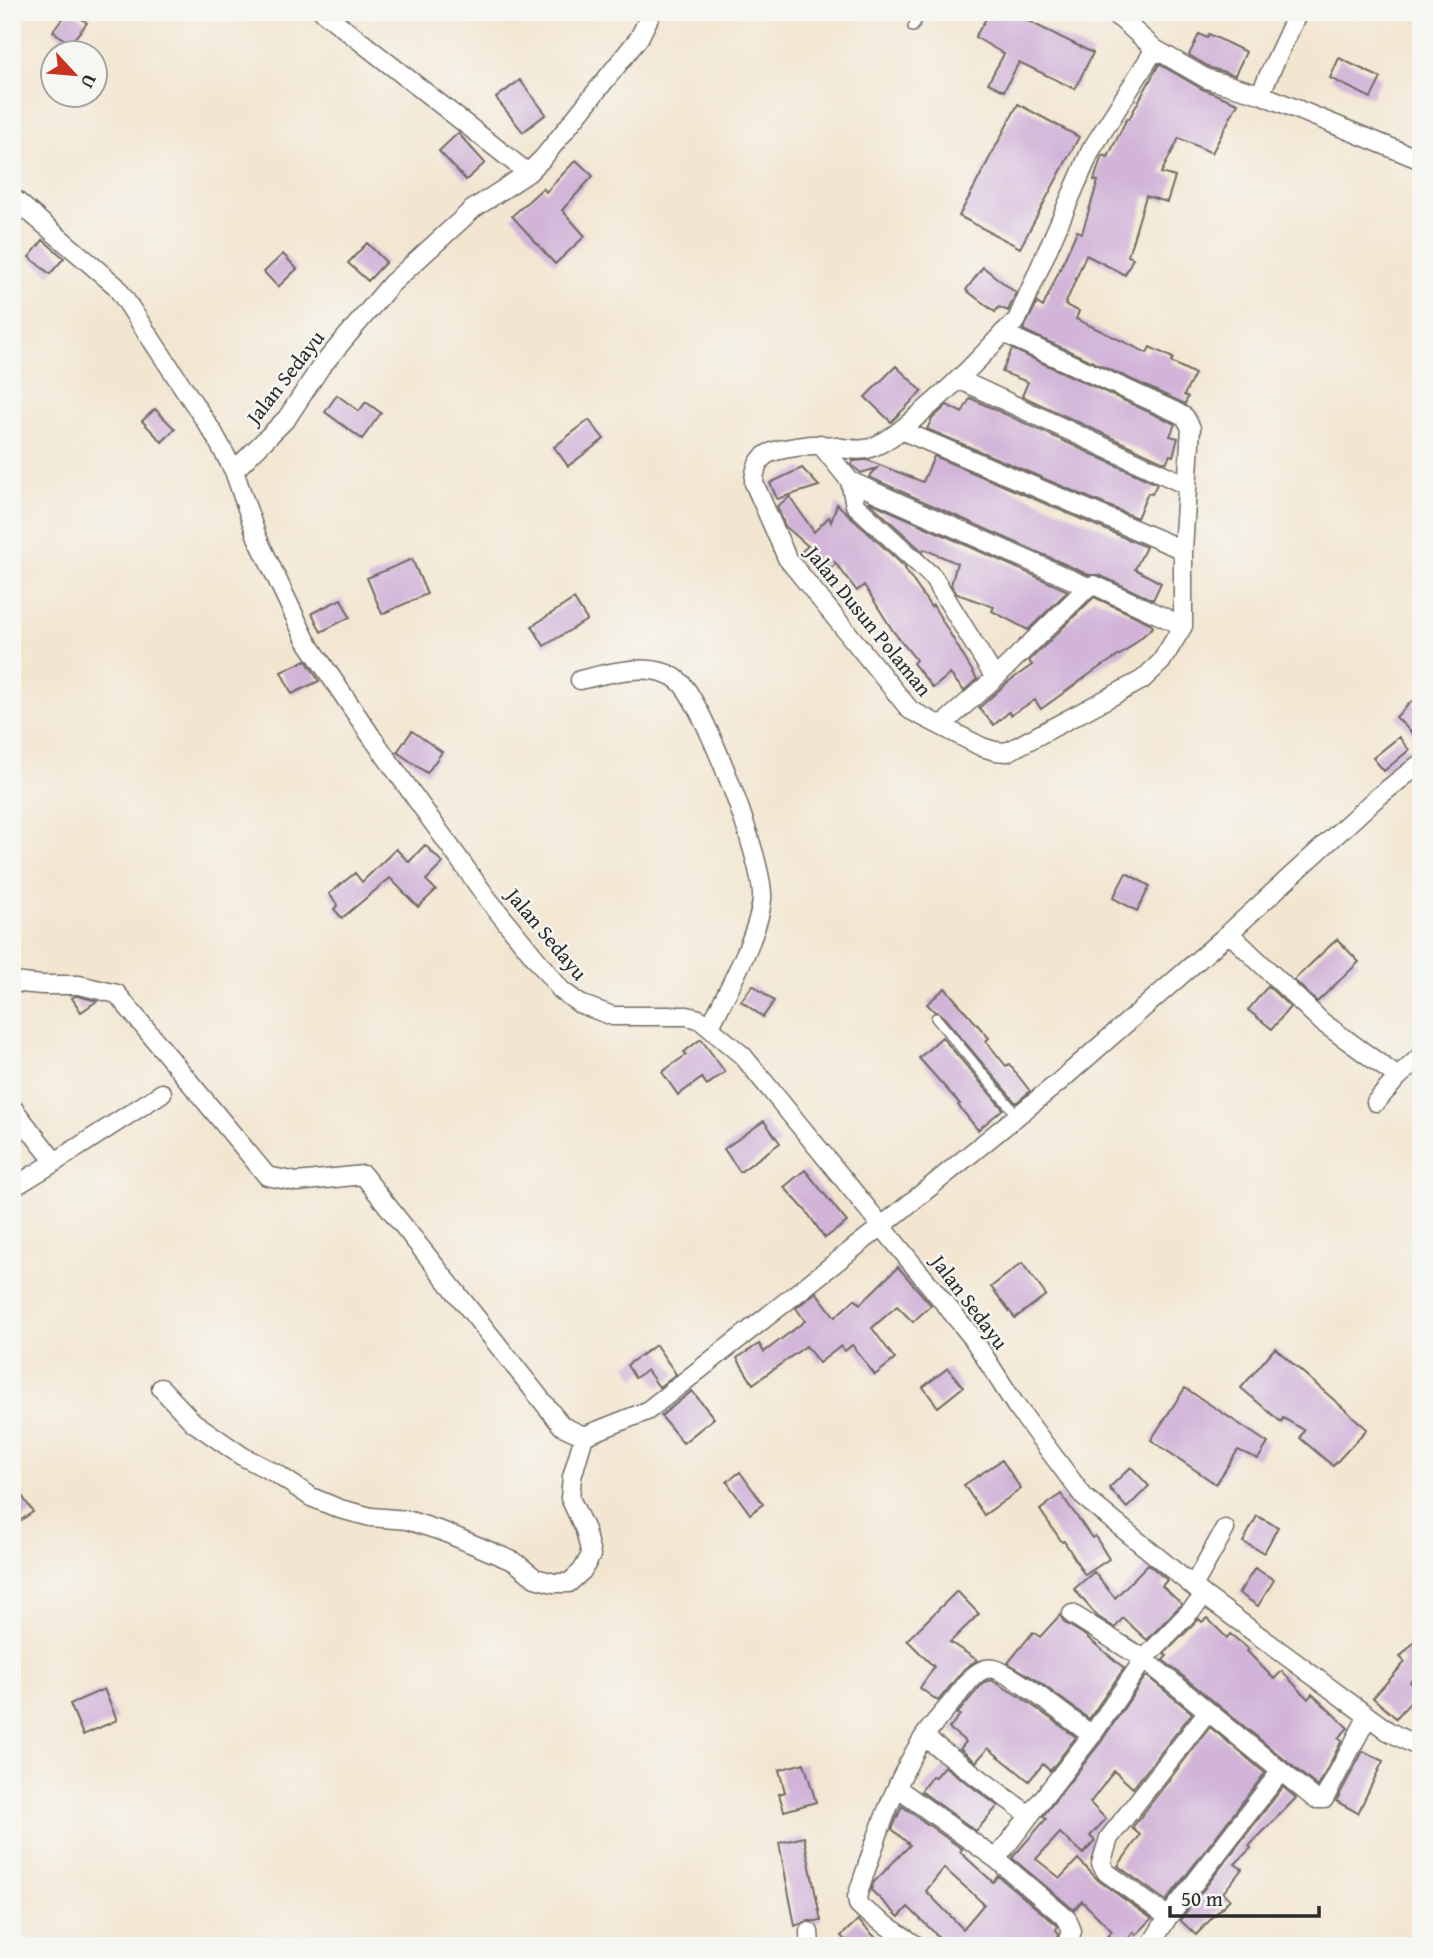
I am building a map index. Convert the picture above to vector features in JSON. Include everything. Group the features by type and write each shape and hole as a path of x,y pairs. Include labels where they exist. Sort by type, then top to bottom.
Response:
{"street":[{"path":"323,12 528,173"},
{"name":"Jalan Sedayu","path":"652,12 639,38 543,158 528,173 473,209 391,284 320,368 287,418 234,471 257,537 306,640 371,736 480,887 561,990 580,1004 613,1016 687,1016 699,1019 743,1056 972,1337 1016,1406 1084,1497 1199,1591 1388,1731 1421,1748"},
{"path":"1110,12 1154,49 1207,79 1259,94 1421,160"},
{"path":"1259,94 1298,12"},
{"name":"Jalan Dusun Polaman","path":"1154,49 1091,150 1017,320 960,380 901,430 868,449 820,444 774,450 762,457 754,472 754,483 787,558 910,710 982,747 1007,752 1142,680 1161,662 1183,626"},
{"path":"12,197 116,286 215,434 234,471"},
{"path":"942,725 995,678 1088,587 1094,585 1183,626 1183,550 1191,428 1185,417 1003,334"},
{"path":"960,380 1186,485"},
{"path":"901,430 1183,550"},
{"path":"820,444 850,481 1088,587"},
{"path":"850,481 855,505 933,577 995,678"},
{"path":"580,680 617,670 653,670 677,679 693,698 740,807 758,864 762,897 757,926 709,1027"},
{"path":"12,982 79,985 117,993 267,1176 296,1182 363,1175 562,1426 584,1436 647,1411 882,1226 1017,1115 1229,933 1374,800 1421,763"},
{"path":"1229,933 1322,1022 1398,1077"},
{"path":"1376,1102 1421,1056"},
{"path":"12,1188 162,1093"},
{"path":"12,1107 55,1162"},
{"path":"161,1388 193,1422 242,1456 311,1497 340,1509 371,1517 407,1520 444,1532 514,1562 535,1578 554,1583 569,1583 582,1571 591,1555 585,1530 570,1498 572,1477 584,1436"},
{"path":"996,1859 1092,1735 1144,1659 1199,1591 1225,1529"},
{"path":"1072,1614 1144,1659 1315,1799 1324,1799 1368,1716"},
{"path":"917,1946 864,1910 858,1904 857,1897 881,1824 897,1788 924,1737 970,1680 984,1669 994,1669 1012,1678 1092,1735"},
{"path":"1168,1917 1106,1872 1101,1864 1102,1853 1109,1838 1208,1711"},
{"path":"924,1737 1028,1815"},
{"path":"1150,1946 1168,1917 1282,1771"},
{"path":"897,1788 996,1859 1067,1919 1074,1942"}],"lane":[{"path":"913,27 921,12"},
{"path":"936,1018 1017,1115"}],"building":[{"path":"68,12 74,12 87,23 75,38 62,38 53,31"},
{"path":"990,12 1010,12 1093,53 1075,89 1019,62 1004,91 988,83 1004,54 975,37"},
{"path":"1199,34 1207,38 1209,34 1246,52 1235,75 1211,68 1189,55"},
{"path":"1339,58 1381,78 1371,98 1330,78"},
{"path":"1159,64 1202,89 1238,103 1212,153 1179,138 1161,173 1175,177 1167,202 1146,196 1128,256 1133,258 1125,275 1086,255 1065,305 1079,311 1076,319 1147,353 1150,347 1173,358 1171,362 1195,374 1184,395 1188,397 1185,404 1023,330 1037,303 1043,307 1077,231 1082,233 1098,181 1094,180 1102,155 1108,157"},
{"path":"520,80 546,114 523,132 496,98"},
{"path":"1018,104 1079,137 1020,248 959,216"},
{"path":"458,133 485,163 466,180 439,151"},
{"path":"576,160 593,176 562,210 585,236 555,264 512,216 543,188 546,192"},
{"path":"43,240 64,258 50,274 29,257"},
{"path":"367,243 386,262 368,281 348,263"},
{"path":"283,254 297,269 278,287 264,272"},
{"path":"983,267 1016,293 1008,311 999,307 995,312 966,290"},
{"path":"1012,349 1175,424 1170,436 1178,438 1173,456 1170,455 1166,463 1022,396 1028,382 1002,372"},
{"path":"896,366 922,391 891,422 865,397"},
{"path":"337,395 359,411 366,402 381,413 362,439 325,412"},
{"path":"970,398 1157,484 1152,494 1148,493 1137,518 927,429 932,419 947,405 962,413"},
{"path":"155,409 175,429 162,442 142,421"},
{"path":"589,420 604,439 568,466 554,447"},
{"path":"934,456 1146,547 1135,569 1161,583 1153,600 1099,575 1089,575 869,477 877,468 861,473 851,465 853,461 867,460 923,482"},
{"path":"802,468 819,486 777,499 770,483"},
{"path":"790,497 814,532 829,517 831,522 837,504 906,568 931,607 933,605 977,679 964,691 950,674 933,688 913,663 916,660 893,631 864,585 857,591 834,561 836,564 831,568 825,563 818,569 802,551 808,546 785,526 777,506"},
{"path":"868,501 1068,591 1028,630 992,611 994,607 957,594 951,585 957,563 924,549 923,552"},
{"path":"412,559 427,594 382,614 367,578"},
{"path":"1094,597 1150,623 1153,627 1126,651 1041,709 1035,700 1011,715 1009,712 994,725 979,708 1032,665 1029,661"},
{"path":"341,599 350,617 321,632 312,613"},
{"path":"574,599 587,620 544,646 532,626"},
{"path":"306,660 319,681 292,694 281,672"},
{"path":"1412,701 1421,710 1421,742 1396,717"},
{"path":"412,731 442,752 427,773 397,752"},
{"path":"1399,737 1409,750 1384,771 1373,758"},
{"path":"425,845 443,863 426,880 436,890 418,907 390,878 342,918 334,909 338,905 329,894 355,873 362,882 396,849 409,862"},
{"path":"1126,873 1150,886 1137,911 1113,898"},
{"path":"1337,939 1359,962 1317,1002 1294,980"},
{"path":"753,985 774,1001 763,1017 741,1001"},
{"path":"1268,986 1290,1007 1272,1029 1248,1010"},
{"path":"945,988 989,1038 986,1041 1006,1066 1009,1064 1030,1091 1016,1103 941,1014 927,1004"},
{"path":"75,996 97,1001 81,1012 72,998"},
{"path":"942,1037 1003,1109 978,1130 958,1105 960,1104 919,1058"},
{"path":"701,1039 725,1072 707,1085 702,1078 678,1095 662,1072 686,1055 684,1052"},
{"path":"764,1121 780,1143 740,1172 724,1149"},
{"path":"805,1170 847,1222 825,1238 806,1211 784,1187"},
{"path":"1022,1263 1046,1295 1015,1318 991,1287"},
{"path":"898,1267 931,1305 913,1322 897,1306 872,1328 895,1359 875,1375 852,1345 845,1351 841,1346 819,1363 806,1346 753,1384 737,1358 759,1344 764,1352 805,1321 796,1308 816,1292 835,1317 855,1299 860,1304"},
{"path":"656,1345 676,1374 659,1387 647,1370 635,1378 627,1365"},
{"path":"1275,1348 1367,1429 1333,1466 1300,1438 1304,1430 1283,1418 1281,1422 1241,1388"},
{"path":"948,1368 963,1387 938,1407 923,1387"},
{"path":"1185,1388 1268,1443 1258,1459 1238,1450 1216,1484 1151,1440"},
{"path":"692,1391 714,1418 683,1443 661,1416"},
{"path":"1002,1460 1021,1489 984,1515 964,1485"},
{"path":"1131,1467 1149,1486 1127,1508 1109,1488"},
{"path":"740,1472 763,1504 750,1514 727,1482"},
{"path":"12,1481 33,1512 12,1526"},
{"path":"1061,1494 1092,1538 1095,1536 1109,1559 1085,1575 1040,1510"},
{"path":"1257,1516 1278,1527 1264,1553 1243,1542"},
{"path":"1148,1564 1167,1580 1162,1586 1182,1604 1147,1640 1123,1618 1115,1628 1097,1616 1074,1589 1094,1572 1115,1598"},
{"path":"1255,1568 1274,1580 1258,1606 1239,1593"},
{"path":"957,1591 979,1614 950,1642 977,1660 964,1669 938,1701 920,1688 934,1667 907,1640"},
{"path":"1060,1615 1065,1623 1083,1634 1124,1668 1089,1719 1035,1679 1008,1663 1033,1632 1040,1637"},
{"path":"1207,1618 1227,1638 1230,1634 1249,1649 1247,1651 1274,1679 1282,1671 1308,1699 1312,1694 1348,1728 1338,1738 1342,1740 1318,1787 1163,1660 1167,1656 1164,1654 1199,1619 1202,1622"},
{"path":"1421,1635 1421,1677 1418,1674 1410,1682 1420,1692 1396,1718 1373,1698 1405,1662 1400,1657"},
{"path":"1145,1677 1192,1713 1133,1788 1114,1771 1090,1803 1106,1819 1090,1836 1095,1841 1083,1854 1060,1833 1036,1859 1060,1878 1078,1859 1099,1881 1152,1919 1136,1935 1134,1932 1122,1946 1113,1946 1105,1939 1112,1931 1082,1901 1074,1910 1012,1858 1046,1819 1043,1816 1101,1742"},
{"path":"991,1680 1022,1698 1076,1737 1050,1771 1043,1764 1029,1781 988,1748 976,1762 960,1749 966,1742 949,1728 960,1715 957,1714 984,1682"},
{"path":"104,1689 117,1720 83,1735 70,1704"},
{"path":"1210,1727 1265,1773 1166,1901 1118,1866 1140,1835 1132,1828"},
{"path":"1363,1751 1383,1761 1358,1813 1336,1801"},
{"path":"804,1763 816,1802 784,1811 779,1794 785,1792 779,1770"},
{"path":"944,1766 998,1806 976,1831 921,1791"},
{"path":"1283,1787 1296,1798 1235,1864 1242,1869 1223,1893 1230,1899 1196,1935 1180,1920"},
{"path":"902,1806 962,1849 960,1852 993,1882 998,1876 1058,1926 1055,1946 948,1946 908,1907 899,1917 871,1890 874,1882 910,1845 892,1829","holes":["944,1868 984,1904 963,1929 926,1891"]},
{"path":"804,1837 821,1921 808,1921 795,1926 779,1843"},
{"path":"858,1920 884,1946 851,1946 841,1936"}]}
